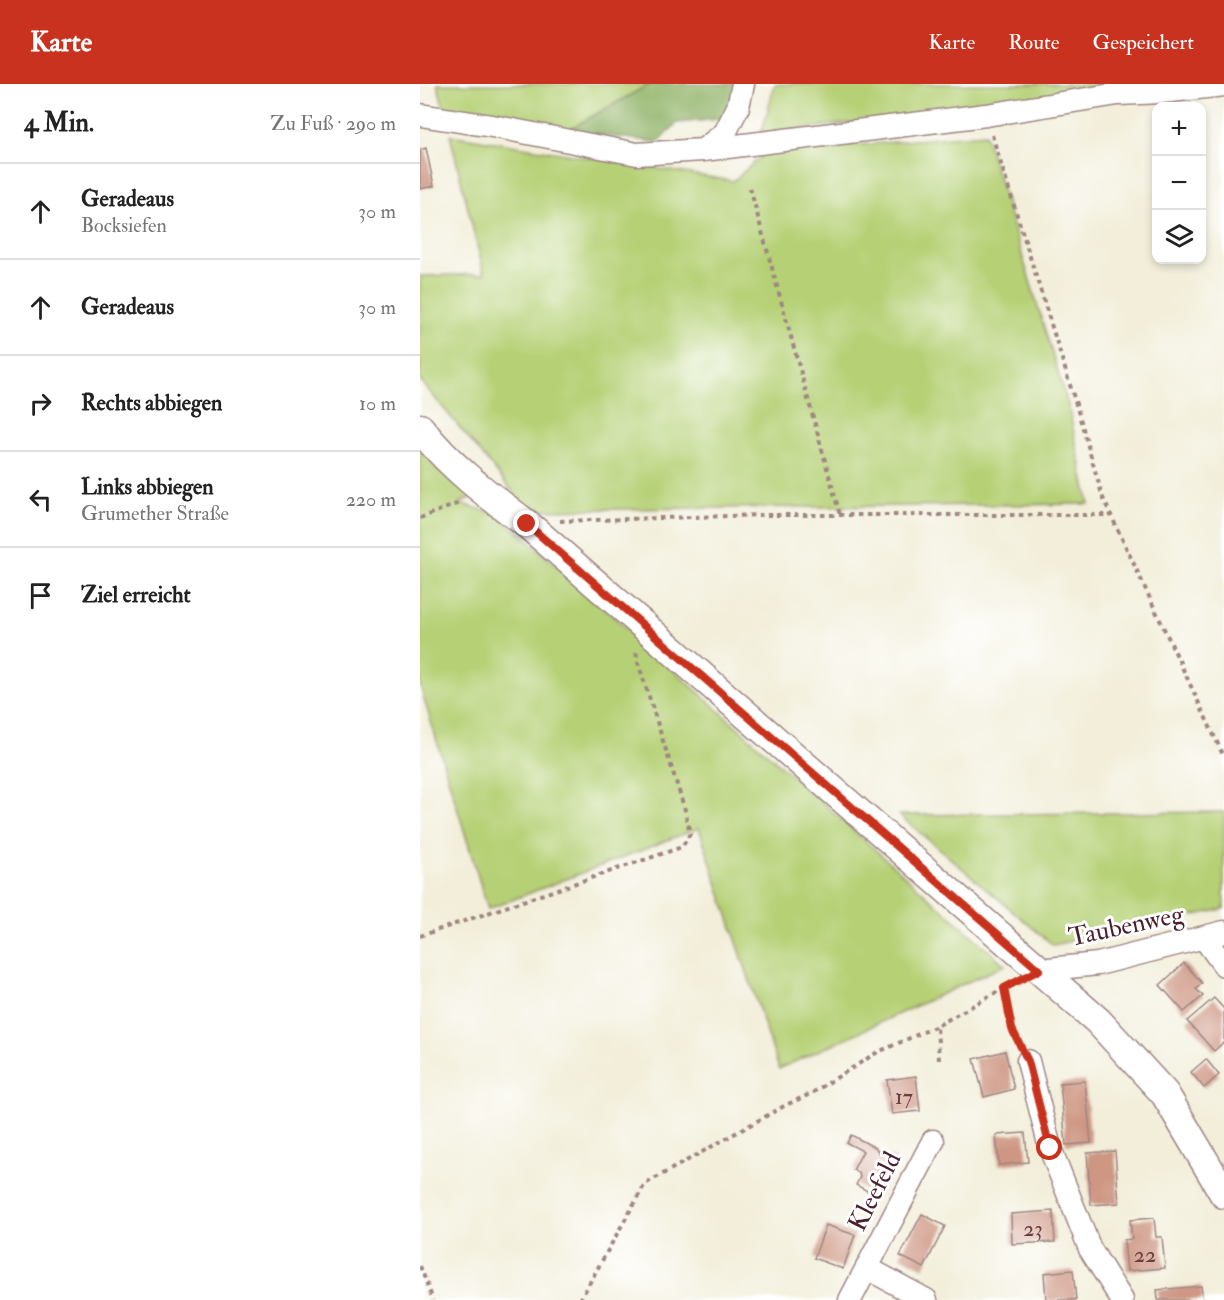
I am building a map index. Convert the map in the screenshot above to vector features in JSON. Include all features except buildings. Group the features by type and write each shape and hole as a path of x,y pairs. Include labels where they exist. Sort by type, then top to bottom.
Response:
{"street":[{"path":"703,150 724,133 738,107 743,84"},
{"path":"420,115 492,126 637,154 703,150 986,115 1118,94 1224,85"},
{"path":"420,428 431,443 486,494 527,524 1098,1021 1165,1094 1224,1194"},
{"path":"1214,935 1224,965"},
{"name":"Taubenweg","path":"1039,970 1098,964 1214,935"},
{"path":"1028,1061 1050,1148 1090,1249 1122,1300"},
{"name":"Kleefeld","path":"850,1300 933,1141"},
{"name":"Kleefeld","path":"867,1268 926,1300"}],"path":[{"path":"986,115 1103,498 1224,757"},
{"path":"750,188 840,515"},
{"path":"420,518 486,494"},
{"path":"527,524 603,519 840,515 1111,515"},
{"path":"420,936 682,847 690,834 687,818 637,659 631,615"},
{"path":"580,1300 645,1184 784,1106 812,1094 876,1053 937,1026 1039,970"},
{"path":"1004,988 1012,1029 1028,1061"},
{"path":"937,1026 939,1060"},
{"path":"420,1266 433,1300"}],"green space":[{"path":"437,84 650,84 566,131 445,111"},
{"path":"650,84 751,84 741,117 677,123 658,142 566,131"},
{"path":"775,84 1157,84 761,134"},
{"path":"985,134 1068,405 1089,504 528,510 420,380 420,276 484,274 450,135 733,181 765,153"},
{"path":"420,433 475,496 459,503 499,515 1005,965 779,1069 699,828 488,909 420,686"},
{"path":"1224,812 1224,909 1053,945 899,815"}],"route":[{"path":"527,524 1039,970 1004,988 1012,1029 1028,1061 1050,1148"}]}
